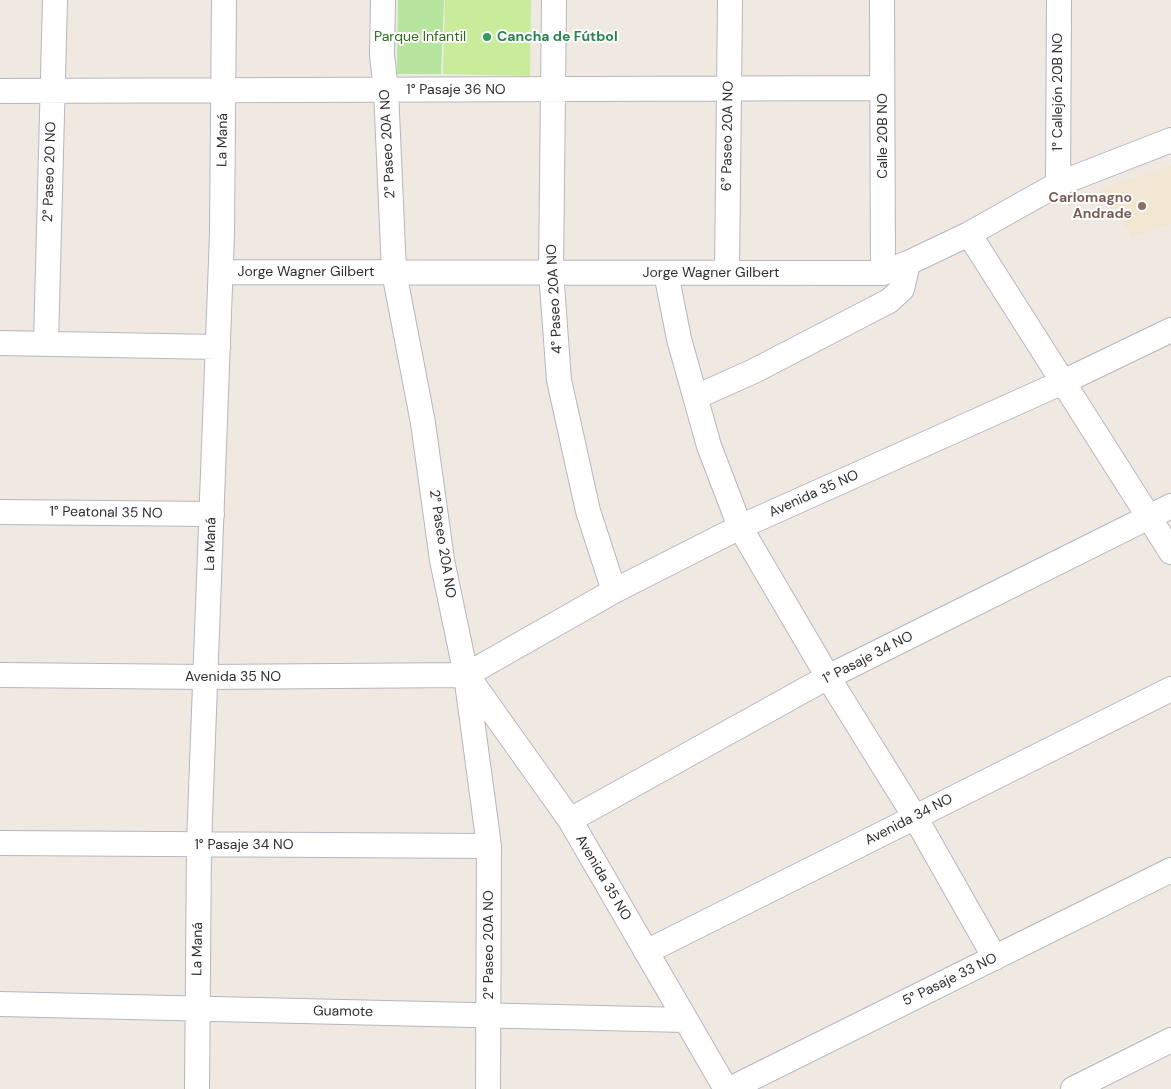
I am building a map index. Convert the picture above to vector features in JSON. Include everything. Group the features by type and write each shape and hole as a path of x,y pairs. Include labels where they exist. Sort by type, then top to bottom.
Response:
{"street":[{"name":"2° Paseo 20 NO","path":"46,344 55,0"},
{"name":"La Maná","path":"197,1089 199,844 221,272 224,0"},
{"name":"2° Paseo 20A NO","path":"383,0 382,55 386,90 394,272 424,423 442,560 466,675 489,846 488,1089"},
{"name":"4° Paseo 20A NO","path":"554,0 551,272 559,380 588,511 614,591"},
{"name":"6° Paseo 20A NO","path":"727,272 730,0"},
{"name":"Calle 20B NO","path":"882,0 883,273"},
{"name":"1° Callejón 20B NO","path":"1058,184 1059,0"},
{"name":"1° Pasaje 36 NO","path":"0,91 882,88"},
{"name":"Jorge Wagner Gilbert","path":"221,272 883,273 969,234 1058,184 1171,140"},
{"path":"969,234 1171,552"},
{"path":"696,397 754,371 889,301 902,289 908,263"},
{"path":"666,273 679,339 709,446 740,527 828,677 915,817 995,958"},
{"name":"Avenida 35 NO","path":"0,675 205,677 466,675 614,591 740,527 1064,382 1171,330"},
{"path":"0,343 218,347"},
{"name":"1° Pasaje 34 NO","path":"570,820 828,677 1171,506"},
{"name":"1° Peatonal 35 NO","path":"0,512 212,514"},
{"name":"Avenida 35 NO","path":"466,675 570,820 728,1089"},
{"name":"Avenida 34 NO","path":"646,952 1171,689"},
{"name":"1° Pasaje 34 NO","path":"0,844 489,846"},
{"name":"5° Pasaje 33 NO","path":"728,1089 1171,870"},
{"name":"Guamote","path":"0,1004 686,1020"},
{"path":"1074,1089 1171,1040"}],"shaded area":[{"name":"Carlomagno Andrade","path":"1171,166 1171,224 1132,237 1101,189"}],"green space":[{"name":"Parque Infantil","path":"398,0 444,0 441,74 397,74"},
{"name":"Cancha de Fútbol","path":"445,0 531,0 530,76 443,74"}],"place":[{"name":"Cancha de Fútbol","path":"487,37"},
{"name":"Carlomagno Andrade","path":"1142,206"}]}
